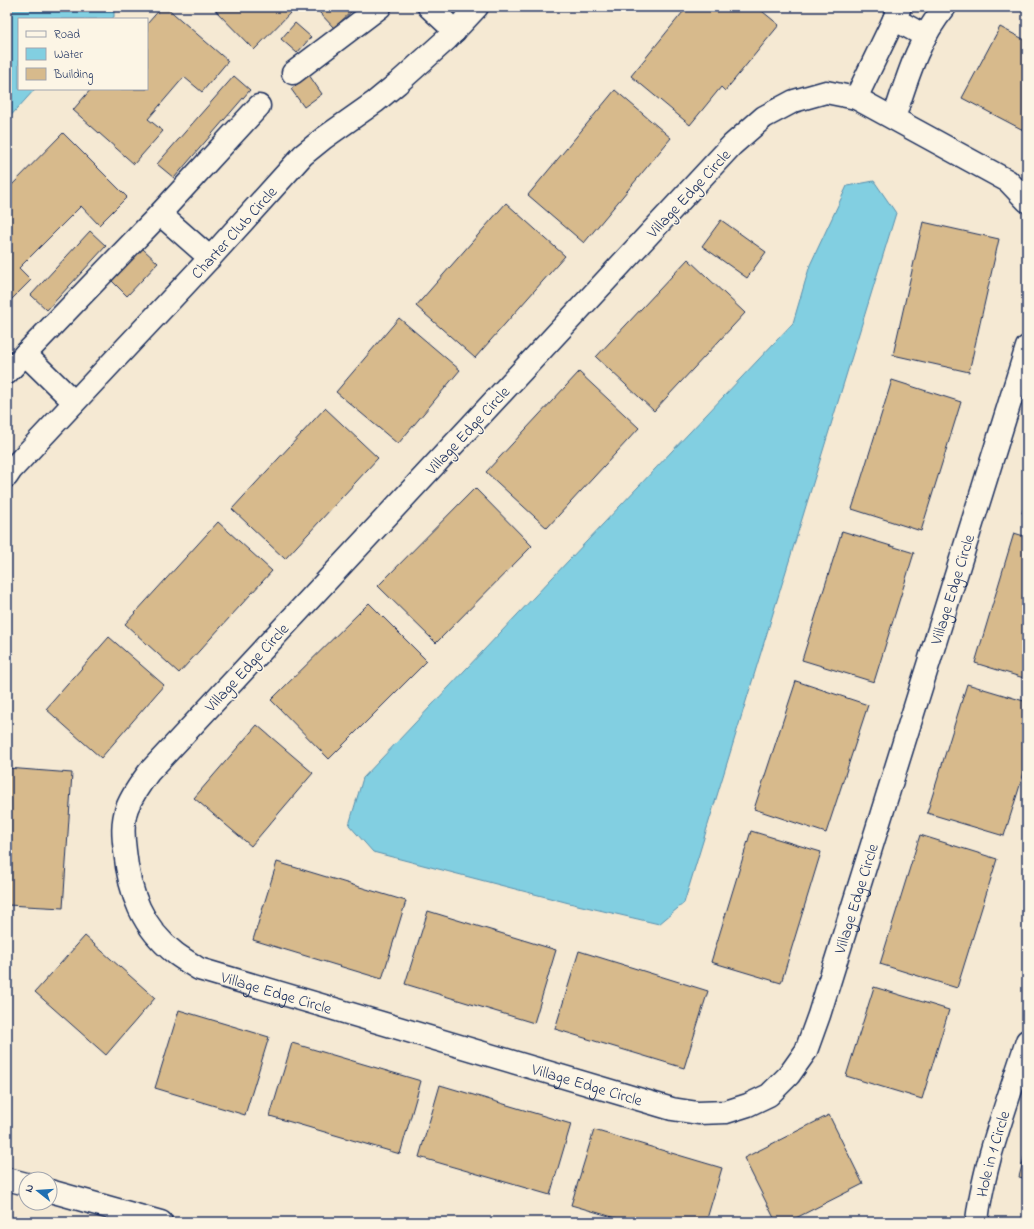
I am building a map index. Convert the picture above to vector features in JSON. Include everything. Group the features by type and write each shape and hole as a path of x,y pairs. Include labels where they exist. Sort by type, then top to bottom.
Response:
{"street":[{"path":"293,72 380,7"},
{"path":"429,7 455,30"},
{"name":"Charter Club Circle","path":"7,476 74,402 210,258 303,155 324,138 381,98 455,30 477,7"},
{"path":"894,118 914,59 925,36 945,7"},
{"path":"856,98 897,13 925,36"},
{"name":"Village Edge Circle","path":"1027,201 1008,181 856,98 826,92 794,101 764,117 732,145 148,772 134,792 126,810 122,830 130,887 141,913 157,936 175,953 198,969 664,1107 698,1113 726,1112 748,1105 769,1095 789,1075 806,1051 819,1015 1027,347"},
{"path":"7,373 160,214 259,106"},
{"path":"160,214 210,258"},
{"path":"25,354 74,402"},
{"name":"Hole in 1 Circle","path":"977,1222 985,1175 999,1126 1027,1041"},
{"path":"7,1178 18,1181"},
{"path":"58,1193 160,1222"}],"water":[{"path":"7,7 114,7 114,17 112,18 18,18 18,90 34,90 7,120"},
{"path":"874,181 896,213 684,903 659,924 569,903 373,852 349,825 363,778 793,323 810,265 847,186"}],"building":[{"path":"162,7 166,7 228,61 202,92 184,77 148,119 163,131 134,164 73,110 90,90 148,90 148,23"},
{"path":"212,7 296,7 254,50"},
{"path":"325,7 356,7 334,28 319,12"},
{"path":"687,7 757,7 779,25 725,91 721,87 690,125 631,76"},
{"path":"295,23 311,37 297,53 281,39"},
{"path":"1000,27 1027,41 1027,132 962,98"},
{"path":"309,75 322,94 304,107 291,89"},
{"path":"234,76 250,90 174,178 157,164"},
{"path":"615,90 671,138 584,243 528,195"},
{"path":"63,133 127,197 99,225 81,206 19,268 31,280 7,304 7,190"},
{"path":"506,203 565,256 475,358 416,306"},
{"path":"721,220 766,252 747,278 702,246"},
{"path":"923,222 999,239 969,372 893,355"},
{"path":"90,231 106,246 47,310 31,295"},
{"path":"142,248 158,263 127,296 112,281"},
{"path":"688,259 745,313 654,411 596,357"},
{"path":"399,318 460,370 398,444 336,392"},
{"path":"579,372 639,428 547,528 486,472"},
{"path":"892,380 961,402 921,531 852,509"},
{"path":"325,408 378,458 285,559 232,509"},
{"path":"475,488 532,546 436,643 378,586"},
{"path":"1027,498 1027,514 1022,513"},
{"path":"218,522 272,571 179,673 125,624"},
{"path":"842,531 914,553 874,682 802,660"},
{"path":"1014,533 1027,537 1027,679 975,663"},
{"path":"369,603 427,661 329,759 271,700"},
{"path":"109,637 164,685 101,758 46,709"},
{"path":"796,681 868,705 826,833 754,809"},
{"path":"967,684 1027,702 1027,763 1004,836 927,813"},
{"path":"257,725 313,773 251,846 194,798"},
{"path":"7,768 72,773 63,908 7,905"},
{"path":"751,831 821,852 781,983 711,962"},
{"path":"920,835 997,859 957,988 880,964"},
{"path":"277,862 406,901 382,979 253,940"},
{"path":"428,911 556,950 534,1023 405,984"},
{"path":"85,936 155,998 106,1055 35,992"},
{"path":"579,951 708,991 684,1068 555,1029"},
{"path":"874,987 949,1010 922,1099 846,1076"},
{"path":"179,1010 269,1037 245,1115 155,1088"},
{"path":"292,1043 421,1081 400,1154 270,1116"},
{"path":"440,1085 571,1124 550,1195 419,1157"},
{"path":"829,1115 863,1184 788,1222 776,1222 744,1158"},
{"path":"594,1130 722,1168 706,1222 630,1222 571,1205"},
{"path":"1027,1146 1027,1179 1019,1177"}]}
